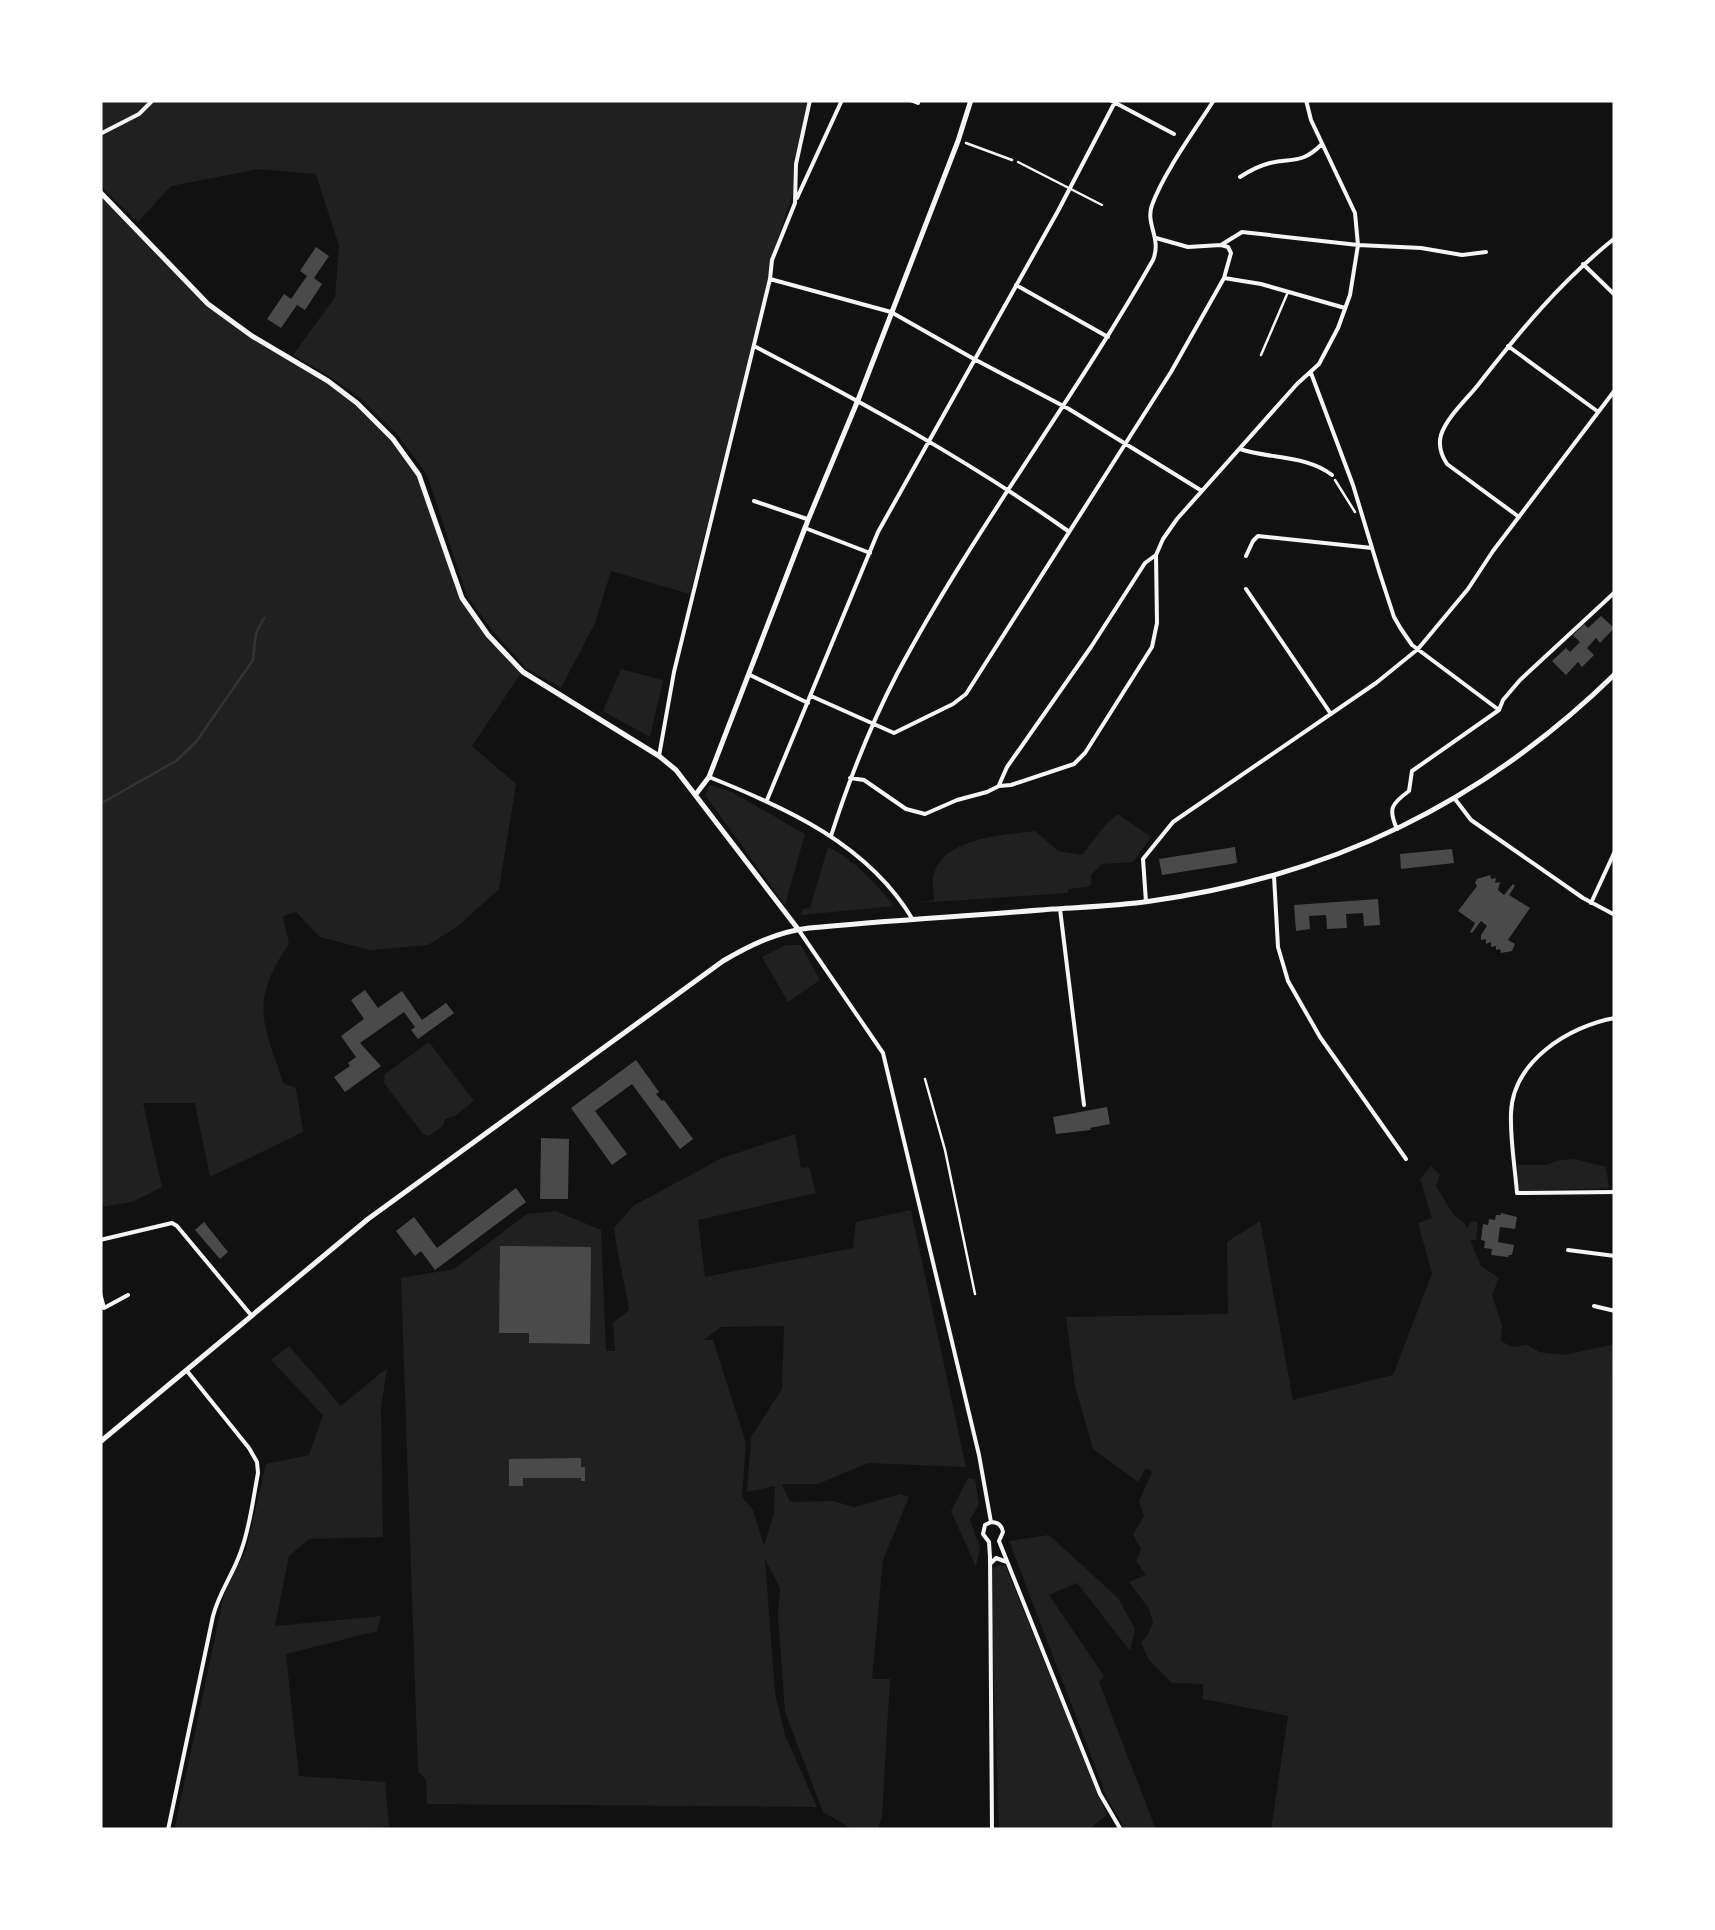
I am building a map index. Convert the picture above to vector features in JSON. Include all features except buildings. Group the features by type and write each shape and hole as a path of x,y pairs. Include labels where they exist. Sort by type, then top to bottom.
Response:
{"street":[{"path":"100,134 139,114 153,100"},
{"path":"795,202 796,164 810,100"},
{"path":"659,756 674,672 772,260 842,100"},
{"path":"910,100 918,104"},
{"path":"696,794 709,777 750,675 971,100"},
{"path":"831,836 850,778 896,676 935,607 1153,260 1157,248 1150,214 1152,205 1214,100"},
{"path":"850,778 864,780 906,809 924,814 1074,764 1085,754 1152,647 1156,555 1163,539 1177,518 1319,364 1345,308 1354,281 1356,212 1311,120 1306,100"},
{"path":"766,800 878,532 1070,189 1114,101 1174,134"},
{"path":"1240,177 1269,163 1311,156 1322,144"},
{"path":"100,192 208,304 252,336 328,381 394,439 420,475 462,598 488,635 522,672 659,756 684,778 798,929 884,1053 979,1454 991,1522"},
{"path":"1221,246 1242,232 1462,255 1486,252"},
{"path":"811,696 894,733 966,694 1171,372 1224,278 1231,253 1228,247 1188,248 1156,238"},
{"path":"1519,517 1457,473 1442,457 1443,430 1548,299 1615,238"},
{"path":"1583,264 1615,295"},
{"path":"1224,278 1345,308"},
{"path":"770,279 891,312 1064,407 1202,491"},
{"path":"1016,285 1108,337"},
{"path":"754,346 930,440 1068,531"},
{"path":"1508,346 1598,412"},
{"path":"1311,372 1347,468 1394,617 1418,649 1499,710"},
{"path":"1146,902 1143,858 1173,822 1383,678 1418,649 1468,589 1615,390"},
{"path":"1240,449 1300,461 1332,475"},
{"path":"754,502 808,520"},
{"path":"805,528 870,553"},
{"path":"1246,556 1258,536 1372,548"},
{"path":"999,786 1007,767 1144,563 1156,555"},
{"path":"1246,589 1331,714"},
{"path":"1397,829 1390,815 1396,802 1409,791 1412,771 1499,710 1520,680 1614,592"},
{"path":"100,1442 383,1208 722,962 756,942 798,929 1146,902 1274,875 1397,829 1455,800 1537,743 1615,674"},
{"path":"750,675 808,703"},
{"path":"709,777 766,800 831,836 868,863 896,894 912,920"},
{"path":"1455,800 1471,820 1615,916"},
{"path":"1592,903 1615,851"},
{"path":"1274,875 1278,947 1288,982 1320,1037 1406,1159"},
{"path":"1060,909 1084,1106"},
{"path":"1615,1018 1568,1033 1543,1053 1520,1082 1511,1110 1517,1194 1615,1192"},
{"path":"100,1240 172,1223 251,1315"},
{"path":"1568,1250 1615,1256"},
{"path":"100,1293 104,1308 128,1295"},
{"path":"1594,1306 1615,1311"},
{"path":"168,1830 213,1616 219,1594 240,1556 258,1473 257,1462 248,1448 186,1370"},
{"path":"991,1522 1002,1528 998,1541"},
{"path":"991,1522 983,1534 989,1542 990,1564 992,1830"},
{"path":"989,1542 998,1541"},
{"path":"998,1541 1100,1794 1121,1830"},
{"path":"990,1564 996,1558 1007,1562"}],"lane":[{"path":"1018,162 1102,206"},
{"path":"1261,355 1288,292"},
{"path":"925,1079 946,1150 976,1294"}],"path":[{"path":"966,143 1018,162"},
{"path":"1332,475 1356,513"}],"shaded area":[{"path":"100,100 808,100 793,165 793,193 770,262 690,594 611,571 595,623 561,688 526,668 467,596 427,475 397,434 360,398 293,355 335,297 339,246 316,174 258,169 171,186 138,222 100,186"},
{"path":"100,196 207,306 327,383 392,441 418,476 461,599 521,673 472,746 516,784 499,889 458,926 428,945 370,950 320,937 296,912 283,916 289,944 268,982 264,1013 284,1084 296,1088 303,1132 210,1177 195,1103 143,1103 162,1187 132,1202 100,1207"},
{"path":"621,669 663,680 650,737 603,711"},
{"path":"710,785 732,792 805,834 785,905 705,795"},
{"path":"1118,814 1151,837 1133,862 1102,864 1091,875 1088,887 1068,889 1068,893 918,903 934,900 933,876 939,863 961,846 1035,831 1058,851 1082,855"},
{"path":"828,847 864,873 894,906 801,915 803,909 810,908"},
{"path":"786,945 801,945 820,980 788,1002 762,957"},
{"path":"429,1042 474,1101 445,1119 443,1126 429,1136 423,1134 384,1083 385,1074"},
{"path":"795,1134 801,1168 809,1167 816,1193 698,1220 705,1277 853,1248 856,1222 911,1210 966,1467 868,1463 818,1484 782,1484 790,1502 833,1501 854,1507 901,1494 909,1497 883,1560 872,1679 890,1679 882,1817 877,1830 854,1830 823,1812 785,1712 778,1616 780,1588 765,1559 775,1693 785,1735 817,1807 427,1804 426,1780 418,1771 401,1278 454,1269 527,1214 556,1211 601,1230 606,1351 615,1351 613,1323 629,1310 614,1228 633,1206 722,1158","holes":["784,1326 782,1389 751,1437 747,1492 775,1486 774,1513 764,1546 753,1510 742,1497 746,1443 713,1340 704,1340 720,1327"]},
{"path":"1575,1159 1606,1167 1609,1188 1519,1191 1517,1165 1547,1165"},
{"path":"1431,1166 1440,1175 1436,1186 1453,1214 1467,1229 1471,1221 1478,1222 1476,1240 1470,1240 1481,1266 1499,1278 1492,1295 1502,1325 1501,1341 1512,1347 1528,1345 1539,1352 1565,1355 1615,1344 1615,1830 1271,1830 1288,1716 1203,1699 1203,1684 1172,1683 1149,1660 1141,1642 1153,1622 1149,1609 1129,1582 1146,1575 1136,1561 1141,1549 1133,1535 1144,1516 1139,1501 1152,1472 1146,1468 1138,1482 1093,1449 1075,1386 1066,1317 1228,1314 1227,1242 1260,1221 1293,1400 1393,1375 1432,1273 1418,1223 1432,1218 1420,1179"},
{"path":"289,1346 341,1406 387,1368 381,1408 383,1537 309,1539 289,1556 275,1626 381,1616 377,1631 286,1654 299,1776 385,1782 389,1827 179,1830 175,1827 225,1590 246,1551 266,1464 309,1455 323,1415 271,1360"},
{"path":"968,1478 975,1479 979,1504 970,1520 980,1548 976,1567 951,1511"},
{"path":"1049,1535 1118,1598 1135,1629 1130,1651 1077,1583 1049,1595 1104,1676 1099,1682 1156,1830 1126,1830 1108,1800 1009,1541"},
{"path":"1005,1565 1107,1815 1088,1830 999,1830 990,1568"}],"waterway":[{"path":"100,804 176,761 196,742 253,660 256,633 264,618"}]}
